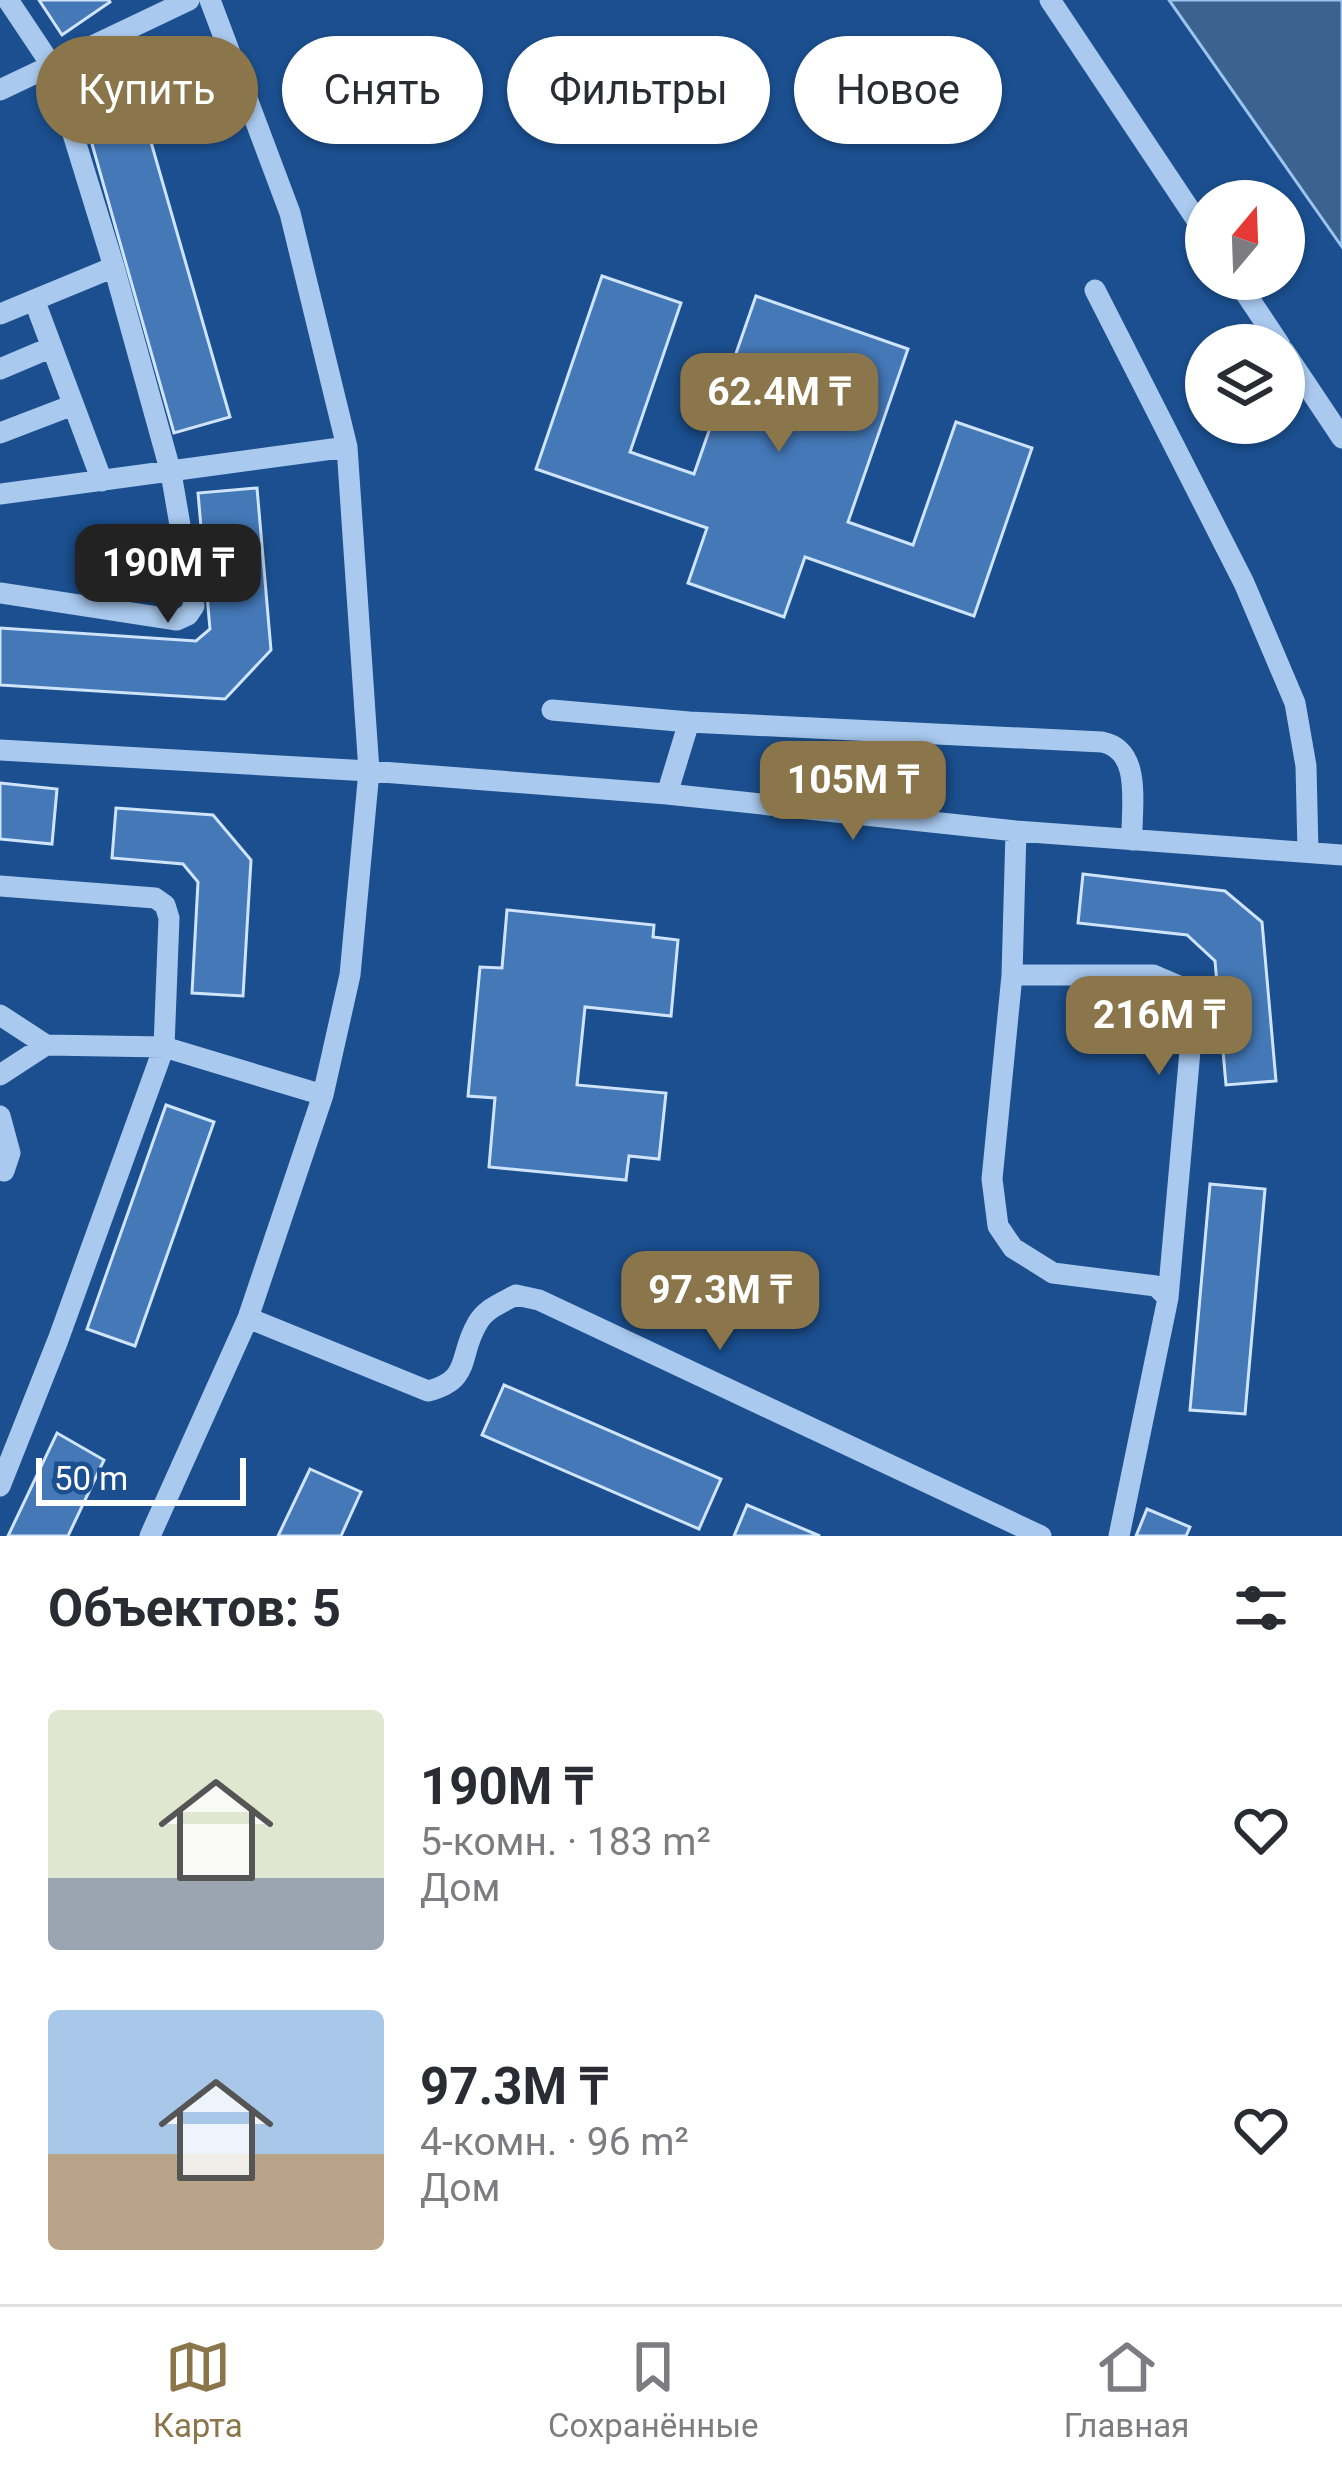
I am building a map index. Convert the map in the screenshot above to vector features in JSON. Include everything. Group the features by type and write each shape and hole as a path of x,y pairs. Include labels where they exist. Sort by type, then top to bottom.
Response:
{"street":[{"path":"8,0 36,42"},
{"path":"114,36 189,0"},
{"path":"150,1536 248,1318 323,1095 350,975 368,770 347,447 290,213 210,0"},
{"path":"1050,0 1185,202"},
{"path":"0,90 36,73"},
{"path":"0,592 177,620 194,605 171,472 76,144"},
{"path":"0,314 114,267"},
{"path":"1095,290 1244,583 1294,703 1306,766 1309,852"},
{"path":"35,302 102,481"},
{"path":"0,369 52,347"},
{"path":"1305,382 1342,438"},
{"path":"0,433 73,405"},
{"path":"0,494 347,447"},
{"path":"552,710 1117,745 1130,760 1132,840"},
{"path":"667,794 689,722"},
{"path":"0,750 368,770 667,794 1016,832 1342,855"},
{"path":"1016,832 1012,975 992,1179 998,1226 1012,1248 1053,1273 1156,1286 1168,1298"},
{"path":"0,886 155,898 166,904 169,918 164,1047 0,1486"},
{"path":"1012,975 1153,975 1180,987 1193,1017 1168,1298 1119,1536"},
{"path":"0,1015 46,1045 164,1047 323,1095"},
{"path":"0,1076 46,1045"},
{"path":"0,1116 10,1153 4,1171 0,1170"},
{"path":"248,1318 428,1391 459,1376 476,1324 489,1310 515,1295 539,1300 1041,1536"}],"water":[{"path":"1169,0 1342,0 1342,247 1305,194 1305,180 1295,180"}],"building":[{"path":"39,0 109,0 110,2 62,35"},
{"path":"92,144 152,144 230,417 174,433"},
{"path":"602,276 681,303 630,452 694,474 756,296 908,349 848,522 913,545 956,422 1032,448 974,616 805,557 784,617 688,583 707,528 536,469"},
{"path":"257,488 271,650 225,699 0,685 0,628 196,641 210,629 198,493"},
{"path":"0,783 57,789 52,844 0,839"},
{"path":"116,808 213,815 251,860 243,996 192,993 198,882 183,864 112,858"},
{"path":"1083,874 1225,891 1262,922 1276,1081 1226,1085 1215,961 1187,935 1078,923"},
{"path":"507,910 654,925 653,937 678,940 671,1016 585,1007 577,1085 666,1093 659,1159 629,1156 626,1180 489,1167 495,1098 468,1096 480,967 502,968"},
{"path":"166,1105 214,1122 135,1346 87,1329"},
{"path":"1210,1184 1265,1189 1245,1414 1190,1410"},
{"path":"504,1385 721,1479 699,1529 482,1435"},
{"path":"57,1433 104,1460 68,1536 8,1536"},
{"path":"310,1469 361,1492 341,1536 278,1536"},
{"path":"747,1505 820,1536 734,1536"},
{"path":"1147,1509 1190,1527 1186,1536 1136,1536"}]}
